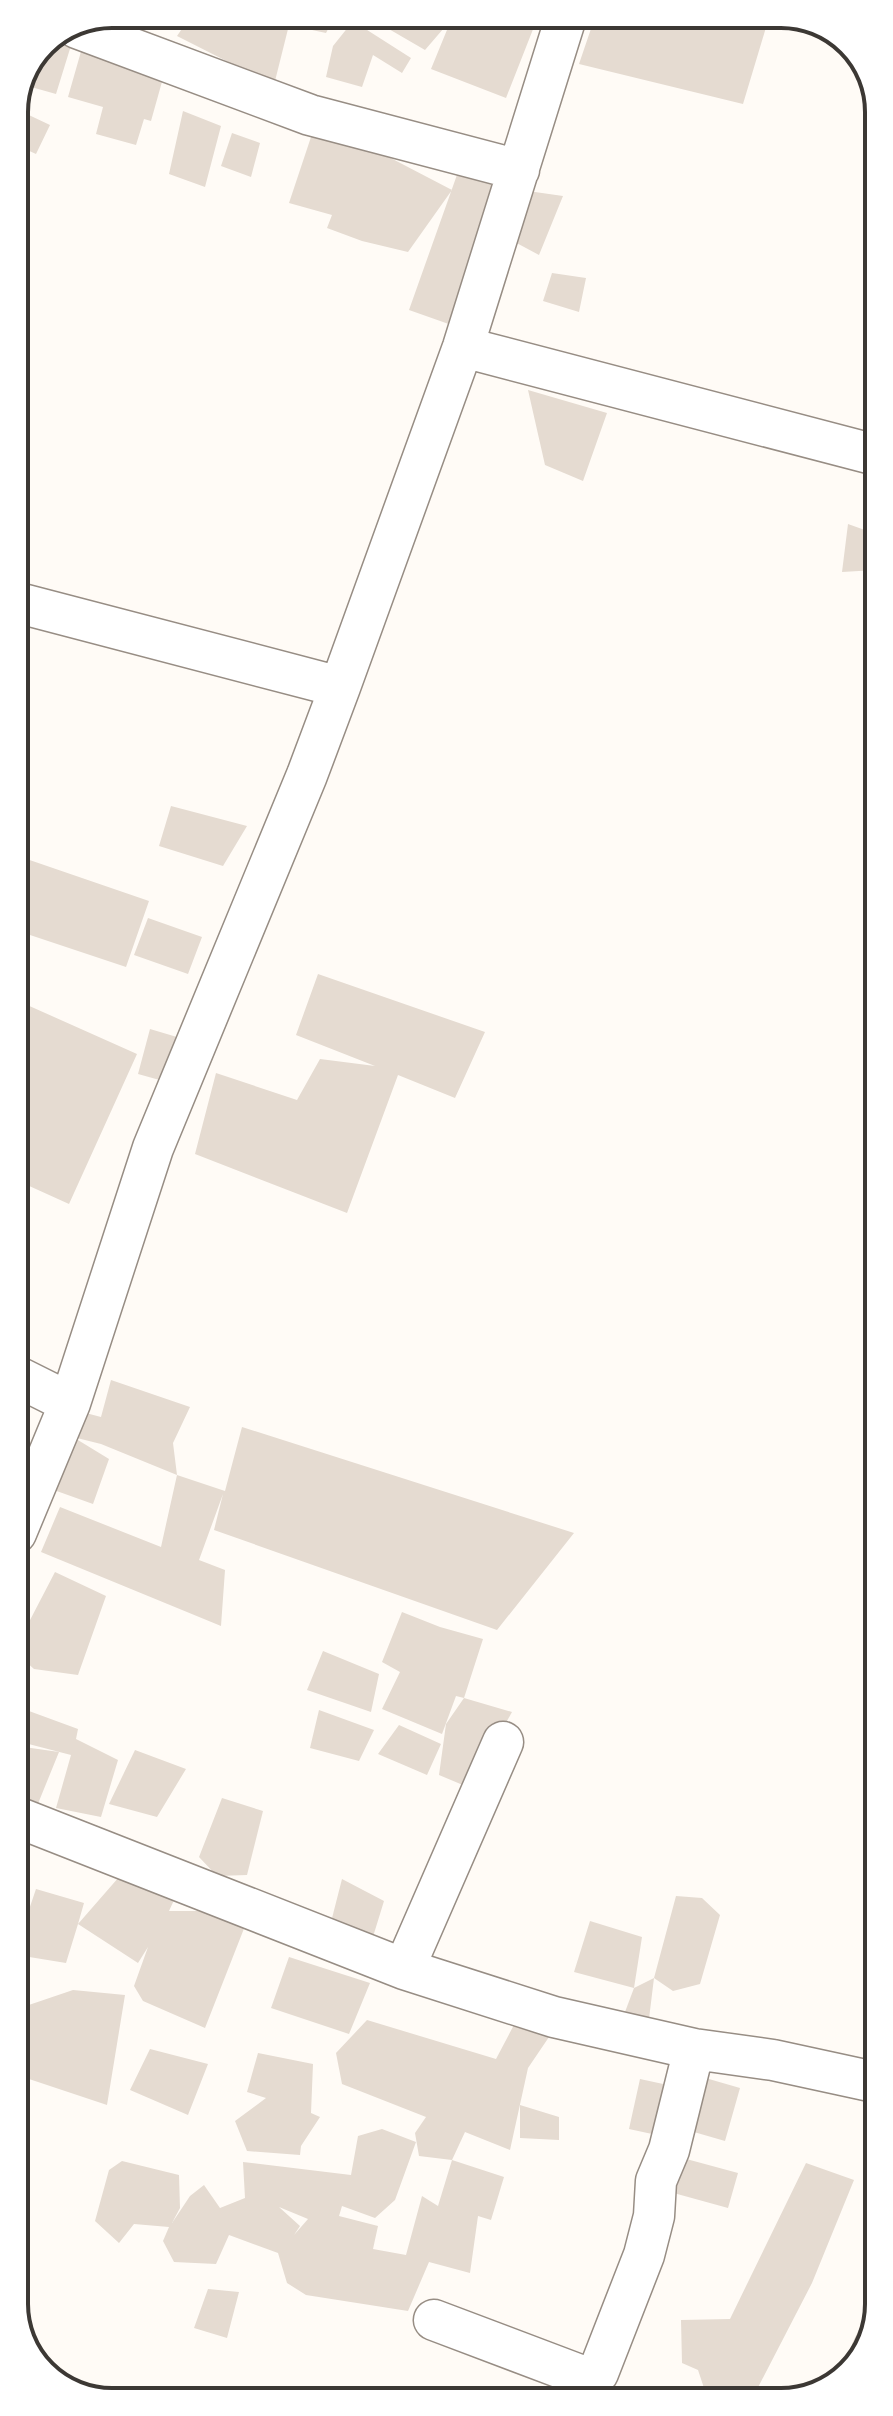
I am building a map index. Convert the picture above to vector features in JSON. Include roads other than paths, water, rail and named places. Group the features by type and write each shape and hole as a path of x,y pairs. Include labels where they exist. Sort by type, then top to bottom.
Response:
{"street":[{"path":"28,1504 70,1403 153,1148 302,790 340,687 463,347 563,28"},
{"path":"87,32 310,115 519,170"},
{"path":"463,347 865,452"},
{"path":"28,605 340,687"},
{"path":"28,1382 70,1403"},
{"path":"404,1969 503,1742"},
{"path":"28,1821 404,1969 554,2017 694,2049 773,2060 865,2080"},
{"path":"434,2320 585,2377 598,2373 644,2255 654,2216 656,2181 669,2150 694,2049"}]}
